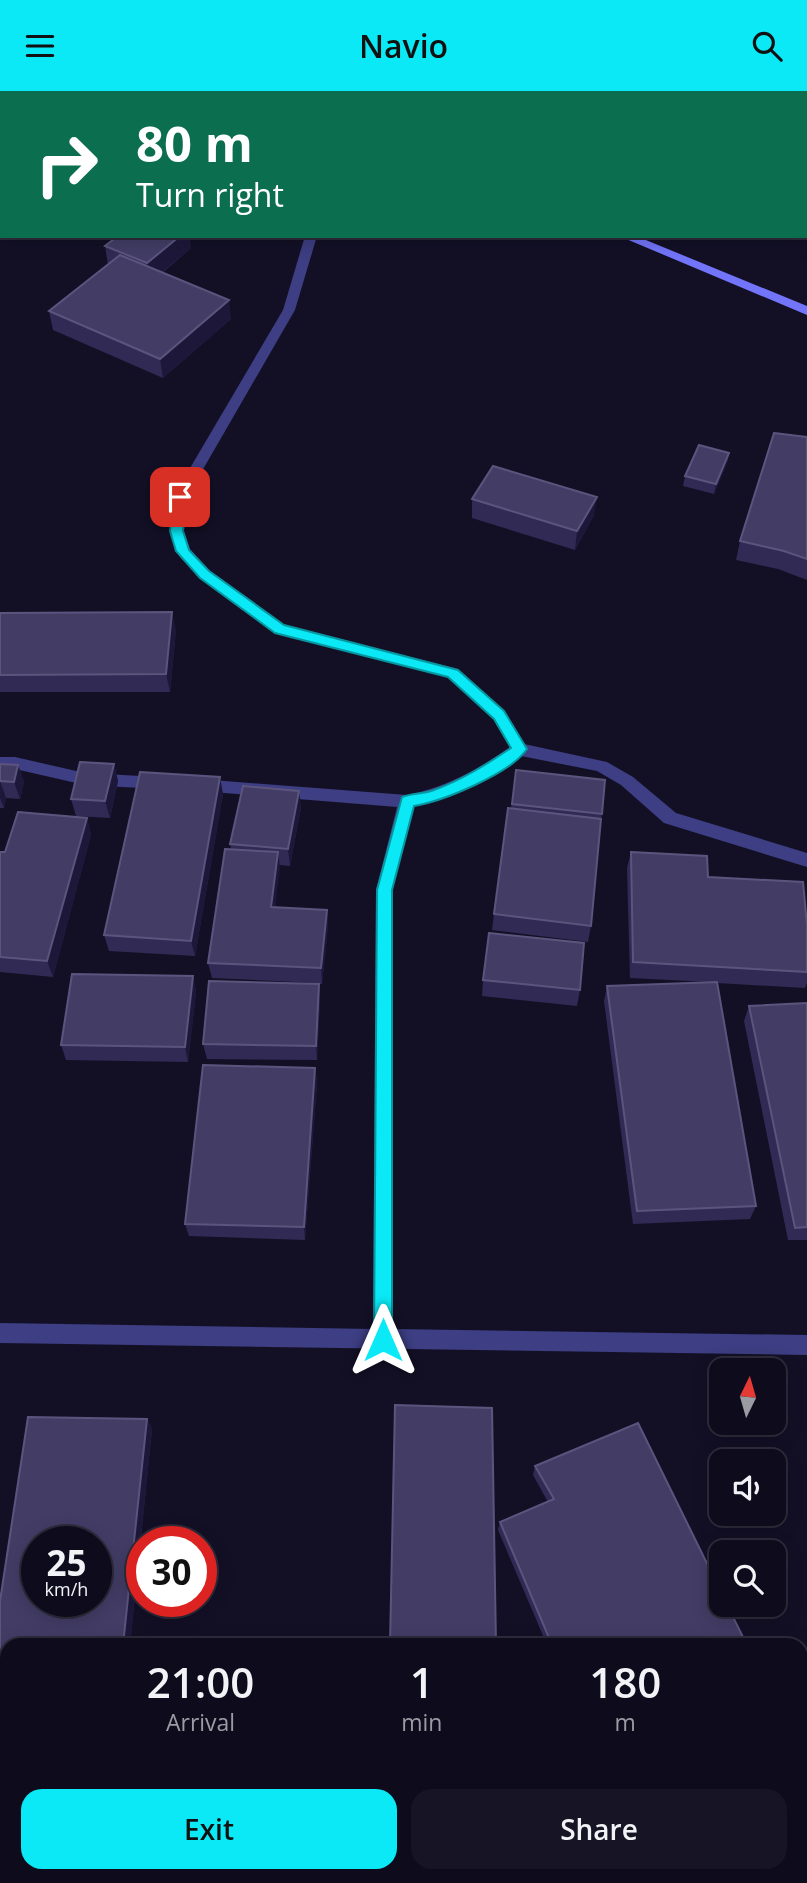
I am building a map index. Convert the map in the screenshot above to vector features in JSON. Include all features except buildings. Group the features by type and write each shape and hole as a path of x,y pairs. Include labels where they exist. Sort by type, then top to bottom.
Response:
{"street":[{"path":"310,238 289,310 180,497 177,531 183,551 204,574 280,629 453,673 499,715 519,749"},
{"path":"630,238 807,311"},
{"path":"0,763 85,779 407,801 434,797 457,787 487,772 519,749 601,766 627,781 670,818 807,860"},
{"path":"383,1340 384,890 407,801"},
{"path":"0,1332 807,1345"}],"route":[{"path":"180,497 177,531 183,551 204,574 280,629 453,673 499,715 519,749 487,772 457,787 434,797 407,801 384,890 383,1340"}]}
